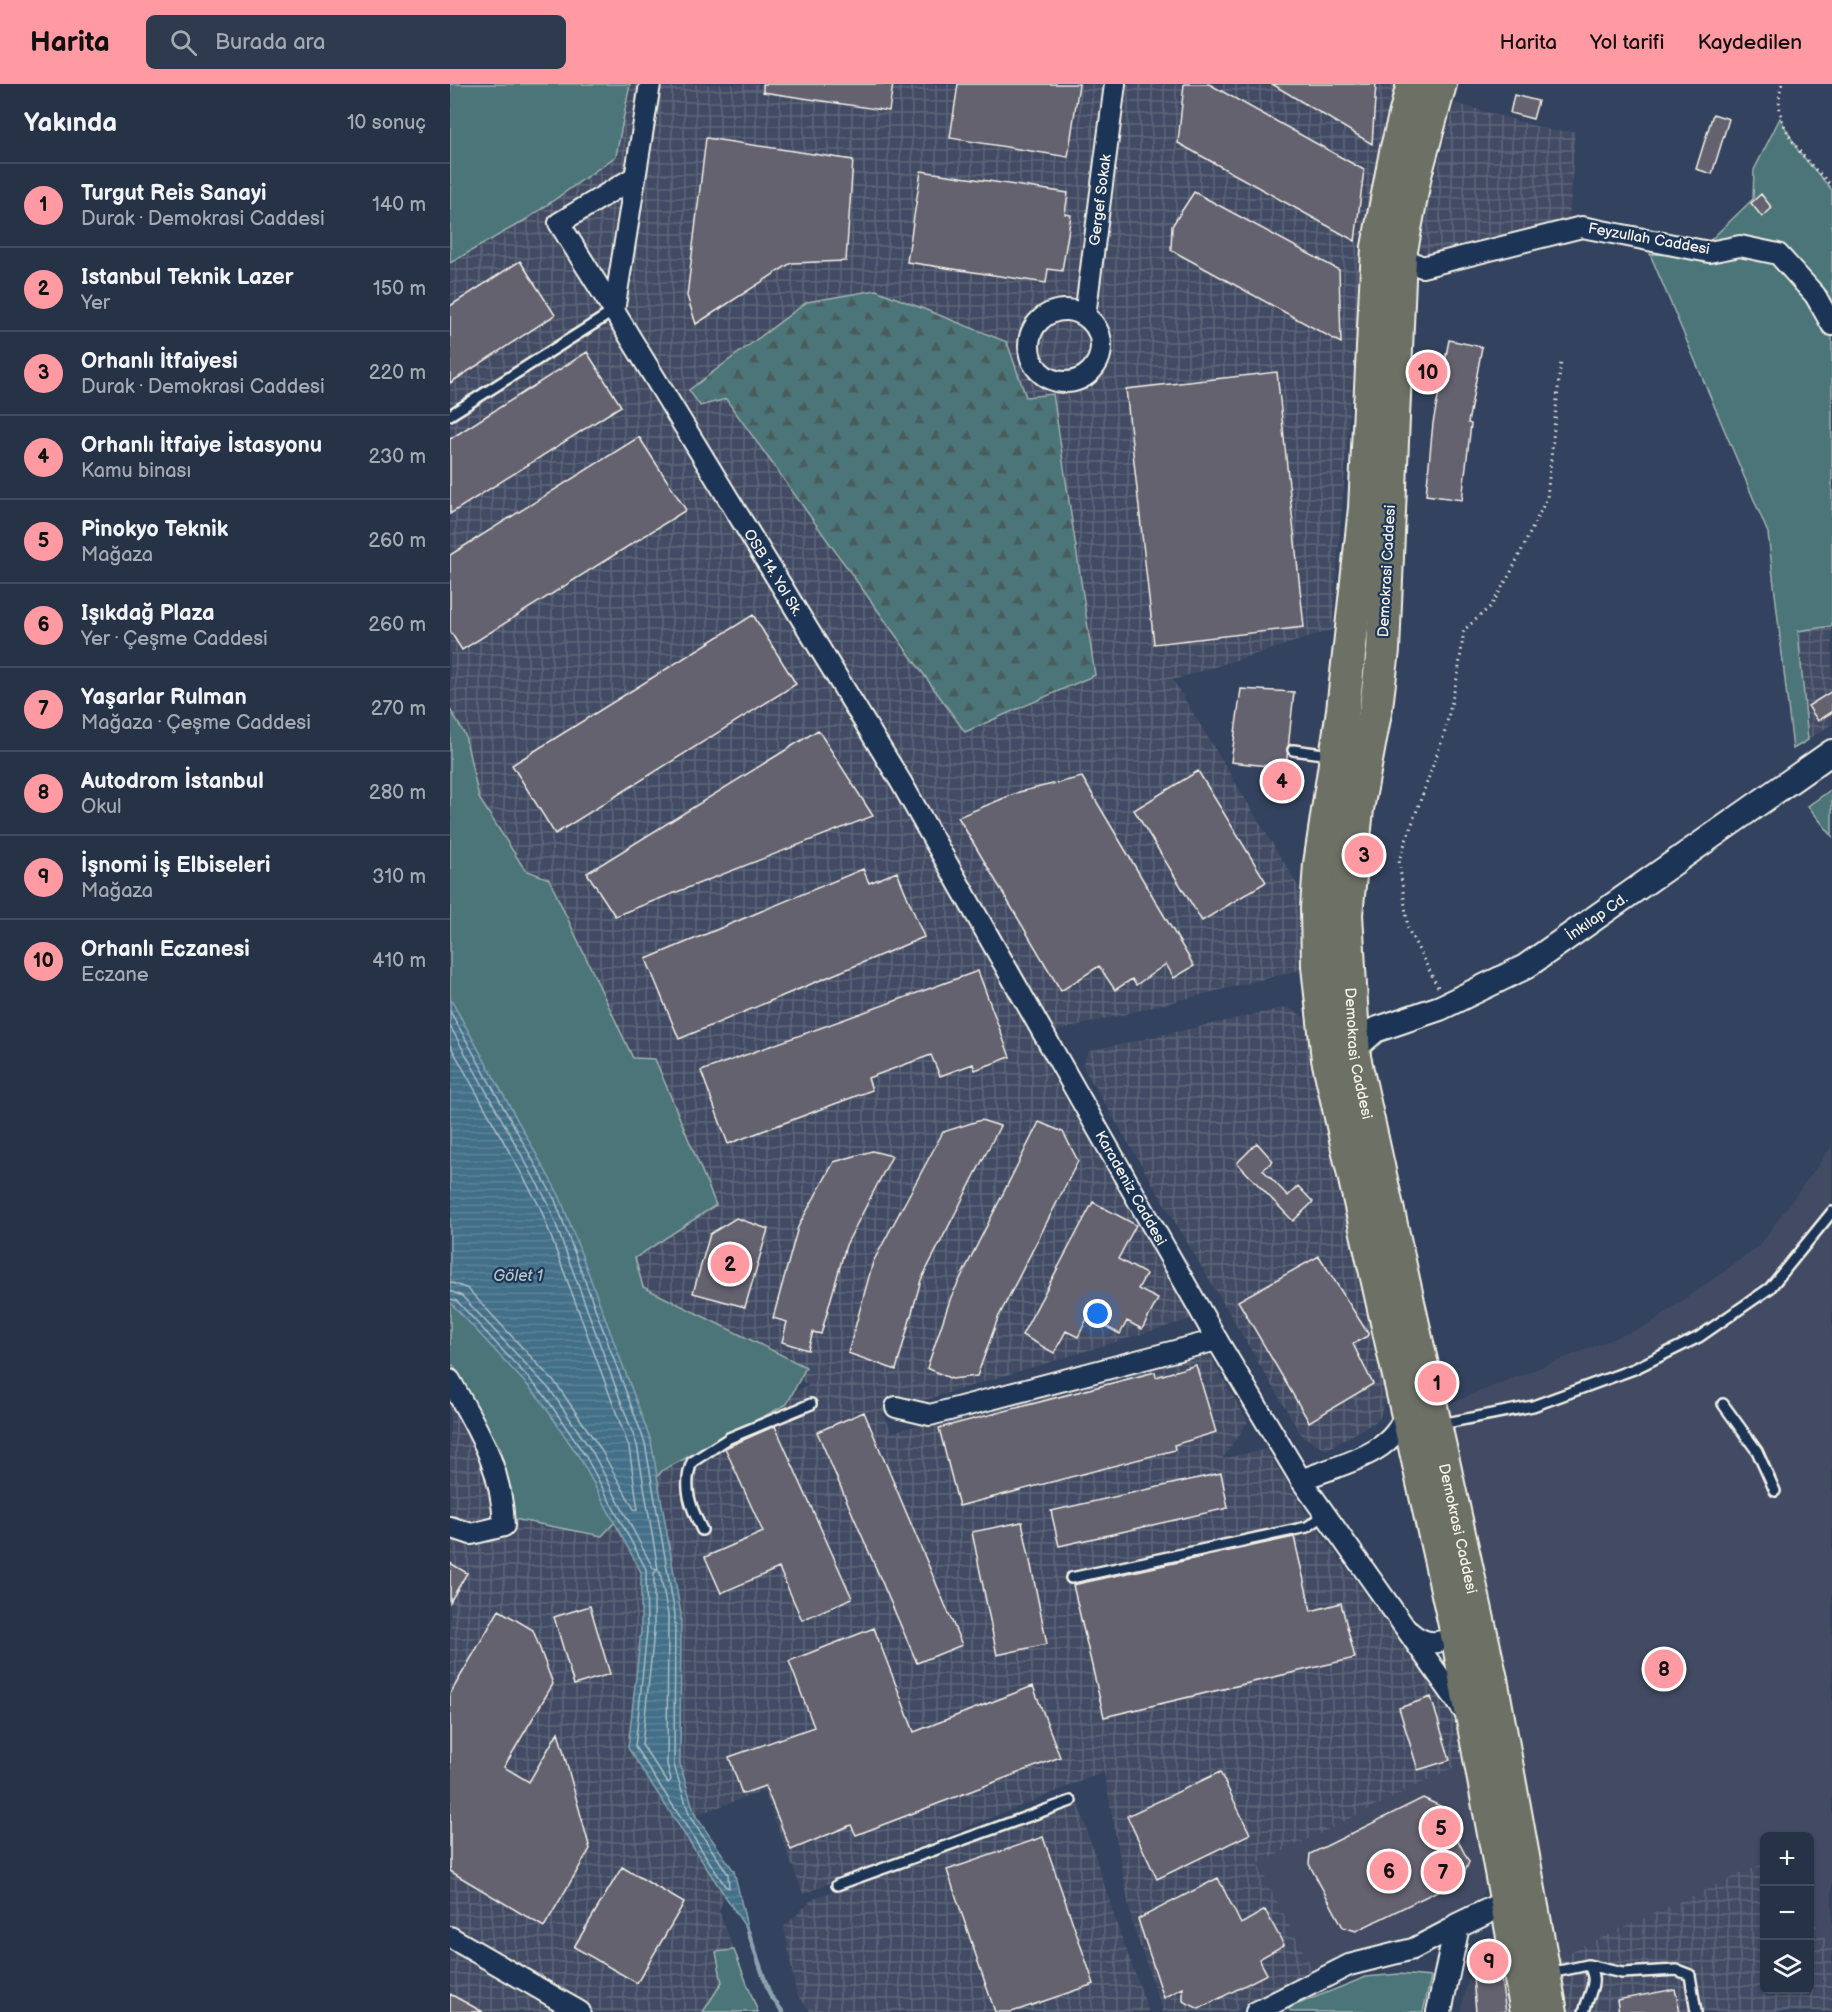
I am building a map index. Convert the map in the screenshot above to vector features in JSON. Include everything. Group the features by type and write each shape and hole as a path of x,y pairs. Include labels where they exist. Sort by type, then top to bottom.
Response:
{"main road":[{"name":"Demokrasi Caddesi","path":"1435,86 1400,256 1383,650 1372,731 1357,809 1328,1059 1457,1634 1527,2012"},
{"name":"Demokrasi Caddesi","path":"1435,86 1396,152 1378,247 1365,508 1337,755 1320,864 1317,908 1335,994 1331,1001 1346,1024 1354,1057 1491,1679 1551,2012"},
{"path":"1337,755 1372,731"}],"street":[{"path":"614,311 633,178 650,84"},
{"name":"Gergef Sokak","path":"1085,316 1115,84"},
{"name":"OSB 14. Yol Sk.","path":"633,178 559,224 901,782 1046,1034"},
{"name":"Feyzullah Caddesi","path":"1400,256 1422,267 1582,227 1709,252 1740,246 1779,255 1815,295 1832,324"},
{"name":"İnkılap Cd.","path":"1354,1057 1358,1045 1376,1030 1448,1005 1525,967 1832,752"},
{"path":"1335,994 1367,1022 1378,1026 1395,1024"},
{"name":"Karadeniz Caddesi","path":"1046,1034 1218,1340 1301,1480 1459,1702 1477,1742"},
{"path":"896,1407 930,1415 1218,1340"},
{"path":"450,1380 485,1443 503,1495 504,1526 471,1534 450,1527"},
{"path":"1301,1480 1374,1451 1387,1443 1398,1431 1406,1402"},
{"path":"1457,1634 1469,1619 1471,1596"},
{"name":"Karadeniz Caddesi","path":"1403,1626 1417,1640 1427,1643 1438,1643 1457,1634"},
{"path":"1256,2012 1349,1965 1413,1949 1507,1902"},
{"path":"1438,2012 1457,1926"},
{"path":"450,1937 580,2012"}],"lane":[{"path":"450,415 614,311"},
{"path":"1293,750 1337,755"},
{"path":"1436,1425 1533,1406 1634,1369 1699,1337 1770,1288 1832,1212"},
{"path":"702,1530 687,1491 686,1480 692,1462 729,1438 811,1404"},
{"path":"1723,1404 1757,1451 1775,1491"},
{"path":"1071,1578 1307,1527 1325,1515"},
{"path":"837,1885 1071,1801"},
{"path":"1584,2012 1594,1983 1594,1975 1588,1965"},
{"path":"1544,1973 1588,1965 1622,1973 1677,1970 1690,1975 1696,2012"}],"path":[{"path":"1782,84 1779,113 1785,129 1815,170 1832,186"},
{"path":"1448,1005 1408,929 1399,860 1444,735 1458,674 1464,630 1491,606 1510,574 1547,498 1561,360"}],"shaded area":[{"path":"450,84 1399,84 1362,260 1332,630 1173,680 1303,894 1304,969 1046,1034 1048,1069 1194,1318 883,1413 892,1432 1207,1350 1248,1422 1222,1459 1266,1449 1311,1520 1453,1713 1463,1763 1258,1864 1314,1972 1234,2012 1163,2012 1132,1923 1104,1772 803,1894 764,1791 696,1815 734,1871 719,1911 758,2012 450,2012","holes":["636,1294 808,1385 662,1445"]},
{"path":"1455,103 1553,131 1575,131 1569,222 1431,256 1421,249 1421,226"},
{"path":"1832,626 1832,724 1808,740 1798,631"},
{"path":"1288,1007 1304,1017 1359,1277 1387,1395 1379,1420 1326,1450 1302,1436 1082,1065 1089,1051"},
{"path":"1832,1146 1832,1948 1814,1923 1814,1832 1760,1832 1760,1865 1550,1961 1464,1502 1477,1497 1463,1502 1443,1406 1648,1325 1758,1247"},
{"path":"1463,1763 1487,1884 1478,1903 1409,1940 1349,1953 1314,1972 1258,1864"},
{"path":"1079,1805 1116,1922 1149,2012 811,2012 796,1993 784,1927 814,1898"},
{"path":"1760,1865 1760,1994 1814,1994 1814,1923 1832,1948 1832,2012 1558,2012 1550,1961"},
{"path":"1498,1936 1513,2012 1460,2012 1478,1942"}],"green space":[{"path":"450,84 630,84 616,156 527,219 450,263"},
{"path":"1780,118 1799,152 1832,190 1832,626 1798,631 1808,740 1793,749 1768,533 1650,254 1694,256 1753,199 1754,170"},
{"path":"876,290 1007,342 1026,397 1053,394 1095,675 965,732 726,399 700,406 689,390 807,302"},
{"path":"450,709 465,735 479,798 525,870 549,879 633,1058 655,1059 716,1205 635,1258 643,1287 806,1367 787,1404 663,1470 602,1536 514,1519 501,1450 453,1365 450,1367"},
{"path":"1832,789 1832,836 1808,806"},
{"path":"734,1950 758,2012 703,2012 722,1982 716,1952"},
{"path":"1399,1974 1431,1977 1423,2012 1292,2012 1288,2008 1366,1977"}],"water":[{"name":"Gölet 1","path":"450,998 560,1197 651,1441 681,1614 680,1764 695,1815 734,1871 748,1931 628,1748 641,1631 641,1572 581,1460 540,1399 450,1302"}],"building":[{"path":"763,84 893,84 889,111 763,92"},
{"path":"958,84 1079,84 1068,157 950,138"},
{"path":"1184,84 1209,84 1364,170 1355,241 1178,143"},
{"path":"1272,84 1376,84 1372,144"},
{"path":"1514,95 1538,101 1533,119 1510,113"},
{"path":"1713,114 1729,119 1712,174 1696,169"},
{"path":"706,138 853,160 846,261 791,263 696,324 687,296"},
{"path":"921,171 1068,193 1065,214 1071,215 1062,271 1048,269 1046,283 907,262"},
{"path":"1194,192 1339,270 1341,343 1171,250 1172,226"},
{"path":"1761,194 1772,208 1762,217 1751,203"},
{"path":"520,261 555,315 450,383 450,306"},
{"path":"1449,340 1482,347 1468,423 1471,424 1462,500 1426,495 1433,423"},
{"path":"587,352 621,406 450,514 450,439"},
{"path":"1277,372 1304,627 1154,644 1126,389"},
{"path":"639,437 686,510 462,650 450,631 450,555"},
{"path":"753,615 796,684 555,834 512,765"},
{"path":"1241,689 1294,692 1286,768 1231,762"},
{"path":"1832,691 1832,712 1818,721 1808,706"},
{"path":"818,730 873,816 615,916 587,873"},
{"path":"1198,771 1266,882 1202,921 1134,810"},
{"path":"1082,777 1194,966 1174,978 1166,964 1136,985 1132,979 1115,990 1099,966 1061,991 958,817 1019,792"},
{"path":"863,869 869,883 897,872 924,937 679,1039 646,959"},
{"path":"978,971 1010,1057 975,1070 973,1064 940,1076 931,1055 868,1078 872,1090 728,1144 701,1071"},
{"path":"981,1120 1000,1126 921,1280 896,1370 848,1353 873,1262 943,1132"},
{"path":"1039,1122 1063,1132 1078,1161 998,1318 977,1376 952,1379 927,1368 951,1297"},
{"path":"1257,1143 1273,1161 1263,1170 1288,1196 1298,1186 1313,1202 1293,1221 1237,1163"},
{"path":"872,1151 892,1156 846,1245 821,1334 813,1332 808,1350 782,1342 787,1322 773,1318 798,1227 834,1162"},
{"path":"1093,1202 1136,1225 1118,1259 1146,1274 1138,1289 1158,1299 1142,1329 1127,1321 1120,1334 1088,1317 1078,1337 1066,1331 1054,1353 1022,1335"},
{"path":"736,1218 768,1229 745,1307 693,1293 710,1234"},
{"path":"1319,1256 1369,1335 1353,1344 1373,1384 1309,1422 1238,1301"},
{"path":"1196,1365 1216,1432 1174,1445 1175,1450 959,1506 939,1428 1155,1372 1156,1377"},
{"path":"864,1412 962,1645 917,1663 817,1432"},
{"path":"775,1426 852,1598 802,1620 779,1568 721,1593 705,1557 763,1532 725,1448"},
{"path":"1221,1473 1228,1508 1059,1546 1051,1511"},
{"path":"1022,1522 1047,1644 997,1655 972,1532"},
{"path":"1294,1537 1311,1611 1341,1603 1355,1658 1104,1717 1073,1585"},
{"path":"450,1563 467,1573 450,1602"},
{"path":"590,1606 610,1674 574,1685 554,1617"},
{"path":"499,1610 533,1630 553,1684 504,1767 529,1782 558,1732 590,1849 544,1927 450,1871 450,1694"},
{"path":"874,1628 914,1732 1033,1686 1060,1757 856,1835 851,1825 791,1850 765,1786 742,1794 729,1757 814,1727 789,1661"},
{"path":"1431,1697 1450,1760 1418,1770 1399,1708"},
{"path":"1220,1772 1250,1834 1157,1879 1127,1816"},
{"path":"1423,1798 1440,1806 1469,1862 1462,1879 1356,1931 1343,1927 1309,1864 1310,1854"},
{"path":"1043,1837 1094,1984 1012,2012 995,2012 947,1870"},
{"path":"622,1867 684,1903 637,1983 574,1947"},
{"path":"1218,1878 1241,1924 1265,1910 1284,1945 1259,1959 1267,1974 1199,2009 1183,2001 1183,1988 1164,1998 1138,1919"},
{"path":"1495,1940 1506,2012 1476,2012 1473,1977 1475,1977 1481,1942"},
{"path":"1675,1989 1680,2012 1619,2012 1617,2000"},
{"path":"450,1994 483,2012 450,2012"}],"waterway":[{"path":"748,1931 770,1995 783,2012"}],"place":[{"name":"Orhanlı Eczanesi","path":"1428,372"},
{"name":"Orhanlı İtfaiye İstasyonu","path":"1282,781"},
{"name":"Orhanlı İtfaiyesi","path":"1364,855"},
{"name":"Istanbul Teknik Lazer","path":"730,1264"},
{"name":"Turgut Reis Sanayi","path":"1437,1383"},
{"name":"Autodrom İstanbul","path":"1664,1669"},
{"name":"Pinokyo Teknik","path":"1441,1828"},
{"name":"Işıkdağ Plaza","path":"1389,1871"},
{"name":"Yaşarlar Rulman","path":"1443,1872"},
{"name":"İşnomi İş Elbiseleri","path":"1489,1961"}]}
